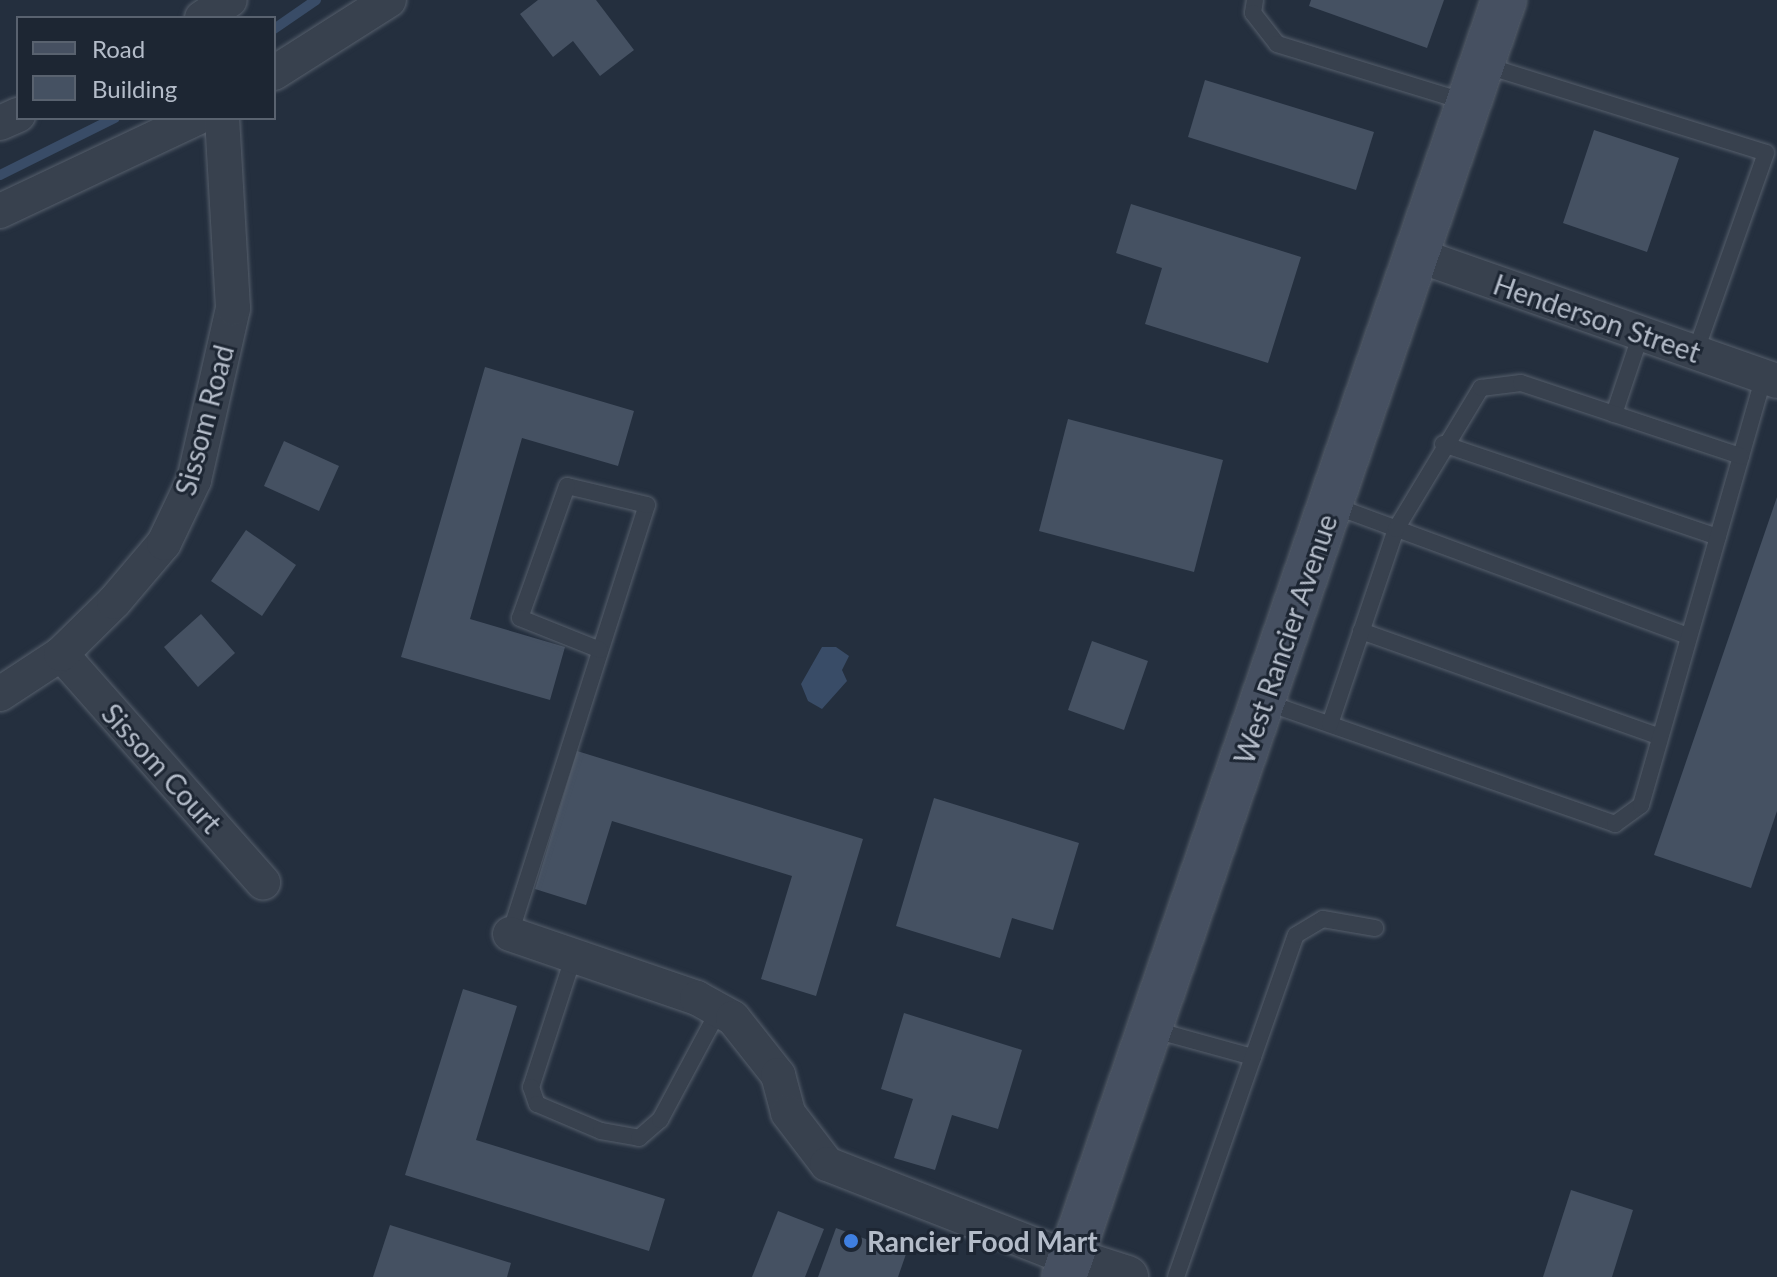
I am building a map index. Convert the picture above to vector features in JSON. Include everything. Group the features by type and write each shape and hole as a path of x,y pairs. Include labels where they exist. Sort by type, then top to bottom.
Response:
{"main road":[{"name":"West Rancier Avenue","path":"1067,1268 1502,1"}],"street":[{"path":"205,16 230,0"},
{"path":"276,72 389,0"},
{"path":"0,211 193,120"},
{"name":"Sissom Road","path":"0,694 61,654 164,543 194,480 233,308 222,120"},
{"name":"Henderson Street","path":"1417,255 1770,379"},
{"name":"Sissom Court","path":"61,654 263,882"},
{"path":"510,934 719,1010 748,1033 778,1075 788,1113 827,1164 1067,1268 1127,1277"}],"lane":[{"path":"1255,0 1253,13 1277,44 1476,84 1766,153 1695,353"},
{"path":"1614,414 1641,334"},
{"path":"1263,701 1615,824 1641,805 1741,456 1770,379"},
{"path":"1330,724 1396,529 1443,444 1481,388 1521,383 1741,456"},
{"path":"1443,444 1718,537"},
{"path":"510,934 647,505 567,486 520,618 600,650"},
{"path":"1331,505 1689,636"},
{"path":"1361,631 1660,737"},
{"path":"1176,1277 1296,935 1323,919 1375,928"},
{"path":"574,955 531,1087 537,1104 601,1131 639,1138 660,1120 719,1010"},
{"path":"1150,1028 1253,1057"}],"water":[{"path":"822,647 836,647 849,656 842,670 847,681 822,709 808,701 801,684"}],"building":[{"path":"538,0 596,0 634,50 600,76 573,41 553,57 520,14"},
{"path":"1311,0 1444,0 1427,48 1309,6"},
{"path":"1205,80 1374,132 1356,190 1188,137"},
{"path":"1594,130 1679,158 1647,252 1563,223"},
{"path":"1131,204 1301,257 1268,363 1145,324 1162,268 1116,253"},
{"path":"485,367 634,411 618,466 522,438 470,619 565,647 550,700 401,657"},
{"path":"1068,419 1223,460 1194,572 1039,531"},
{"path":"284,441 339,466 319,511 264,486"},
{"path":"1777,497 1777,811 1751,888 1654,855"},
{"path":"246,530 296,565 262,616 211,581"},
{"path":"201,614 235,653 198,687 164,647"},
{"path":"1092,641 1148,661 1124,730 1068,710"},
{"path":"577,751 863,839 816,996 761,979 792,876 612,821 586,905 535,889"},
{"path":"934,798 1079,843 1053,930 1012,918 1000,958 896,926"},
{"path":"463,989 517,1006 476,1140 665,1199 649,1251 405,1175"},
{"path":"904,1013 1022,1050 998,1129 952,1115 935,1170 894,1158 913,1099 881,1089"},
{"path":"1571,1190 1633,1210 1612,1277 1543,1277"},
{"path":"778,1211 824,1229 805,1277 752,1277"},
{"path":"390,1225 511,1263 507,1277 373,1277"},
{"name":"Rancier Food Mart","path":"836,1228 906,1254 898,1277 818,1277"}],"waterway":[{"path":"276,28 316,0"},
{"path":"0,175 111,120"}],"place":[{"name":"Rancier Food Mart","path":"851,1241"}]}
